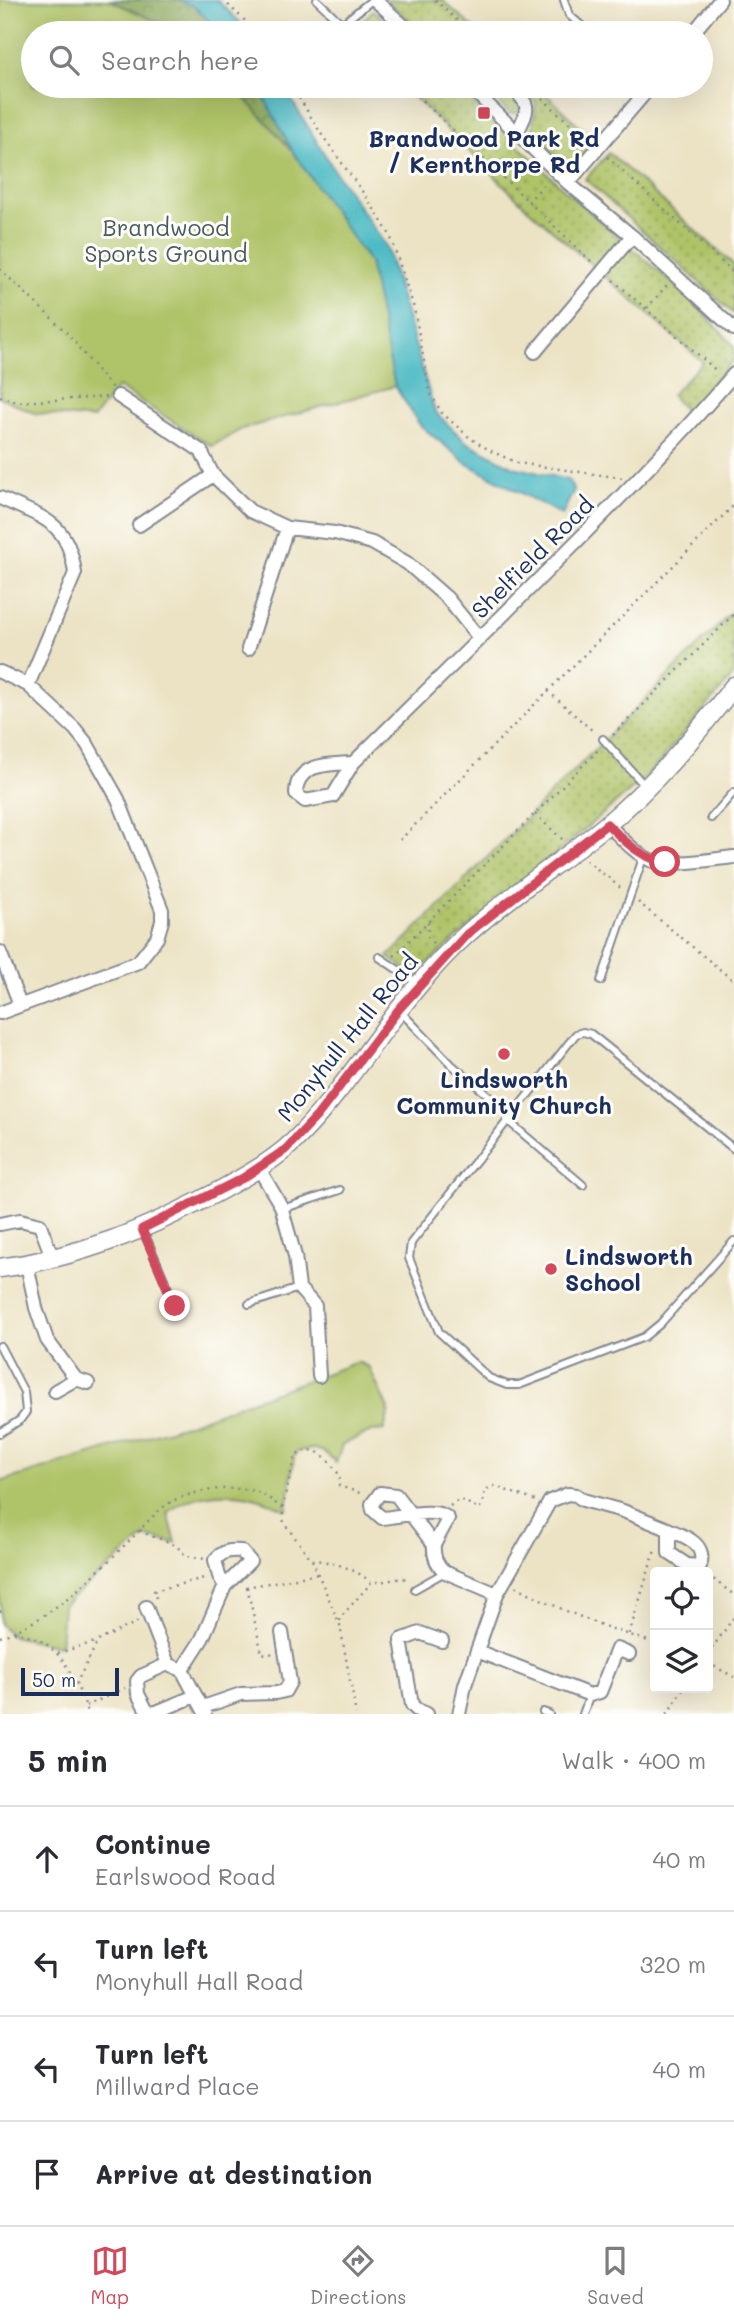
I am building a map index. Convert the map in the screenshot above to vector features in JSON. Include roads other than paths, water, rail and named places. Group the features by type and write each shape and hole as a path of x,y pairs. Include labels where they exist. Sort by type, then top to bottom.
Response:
{"street":[{"path":"373,0 398,21"},
{"path":"703,21 720,0"},
{"path":"481,98 568,183 632,236 734,329"},
{"path":"517,134 528,107 524,98"},
{"path":"568,183 641,98"},
{"path":"535,352 632,236"},
{"name":"Shelfield Road","path":"353,763 638,480 731,378"},
{"path":"118,396 201,451 213,475 250,511 287,528 335,533 372,543 407,562 447,598 480,639"},
{"path":"139,525 213,475"},
{"path":"0,498 46,520 69,544 73,558 75,573 28,685"},
{"path":"248,649 287,528"},
{"path":"0,672 28,685 75,729 104,772 118,799 162,910 157,938 138,962 0,1013"},
{"name":"Monyhull Hall Road","path":"0,1268 53,1259 142,1229 207,1198 285,1150 301,1135 364,1058 399,1009 444,957 467,934 607,824 646,787 734,686"},
{"path":"607,824 651,860 665,862 734,857"},
{"path":"0,952 20,1005"},
{"path":"258,1167 282,1209 295,1256 299,1288 315,1306 319,1376"},
{"path":"0,1224 20,1220 40,1225 53,1259"},
{"path":"27,1265 36,1308 47,1340 82,1381 55,1391"},
{"path":"434,1545 410,1516 396,1495 380,1493 375,1498 373,1510 382,1518 410,1516 434,1511 444,1514 448,1519 434,1545 433,1554 439,1567 497,1594"},
{"path":"460,1714 465,1685 497,1594 553,1501 568,1494 576,1495 583,1500 623,1511 666,1528 696,1542 703,1567"},
{"path":"666,1528 669,1553 693,1567"},
{"path":"182,1670 202,1639 222,1581 250,1562 242,1551 229,1550 221,1553 215,1560 222,1581"},
{"path":"148,1612 168,1664 182,1670 204,1711 241,1694 285,1691 290,1682 282,1632"},
{"path":"427,1714 412,1705 401,1640 420,1633 442,1642"},
{"path":"477,1651 590,1695 600,1692 605,1686 617,1649 629,1654"},
{"path":"168,1664 141,1676 137,1681 147,1712 154,1713 195,1696"}],"lane":[{"path":"317,0 339,21"},
{"path":"346,21 373,0"},
{"path":"563,0 569,15 576,21"},
{"path":"604,741 646,787"},
{"path":"711,818 734,792"},
{"path":"601,981 644,856"},
{"path":"379,957 420,985"},
{"path":"399,1009 452,1065 583,1185"},
{"path":"734,1149 591,1034 576,1034 411,1243 409,1258 439,1332 489,1378 507,1385 519,1385 644,1337 660,1324 734,1241"},
{"path":"282,1209 341,1190"},
{"path":"142,1229 175,1306"},
{"path":"249,1304 299,1288"},
{"path":"0,1346 24,1392 26,1412 20,1420 0,1433"},
{"path":"415,1589 445,1572"},
{"path":"583,1714 590,1695"}],"water":[{"path":"179,0 217,0 239,21 209,21 194,6"},
{"path":"264,98 290,98 336,173 386,246 435,412 466,442 514,467 568,480 574,490 562,515 467,464 420,425 395,386 369,262 293,152"}],"place":[{"name":"Brandwood Park Rd / Kernthorpe Rd","path":"484,113"},
{"name":"Lindsworth Community Church","path":"504,1054"},
{"name":"Lindsworth School","path":"551,1269"}],"park label":[{"name":"Brandwood Sports Ground","path":"166,240"}]}
